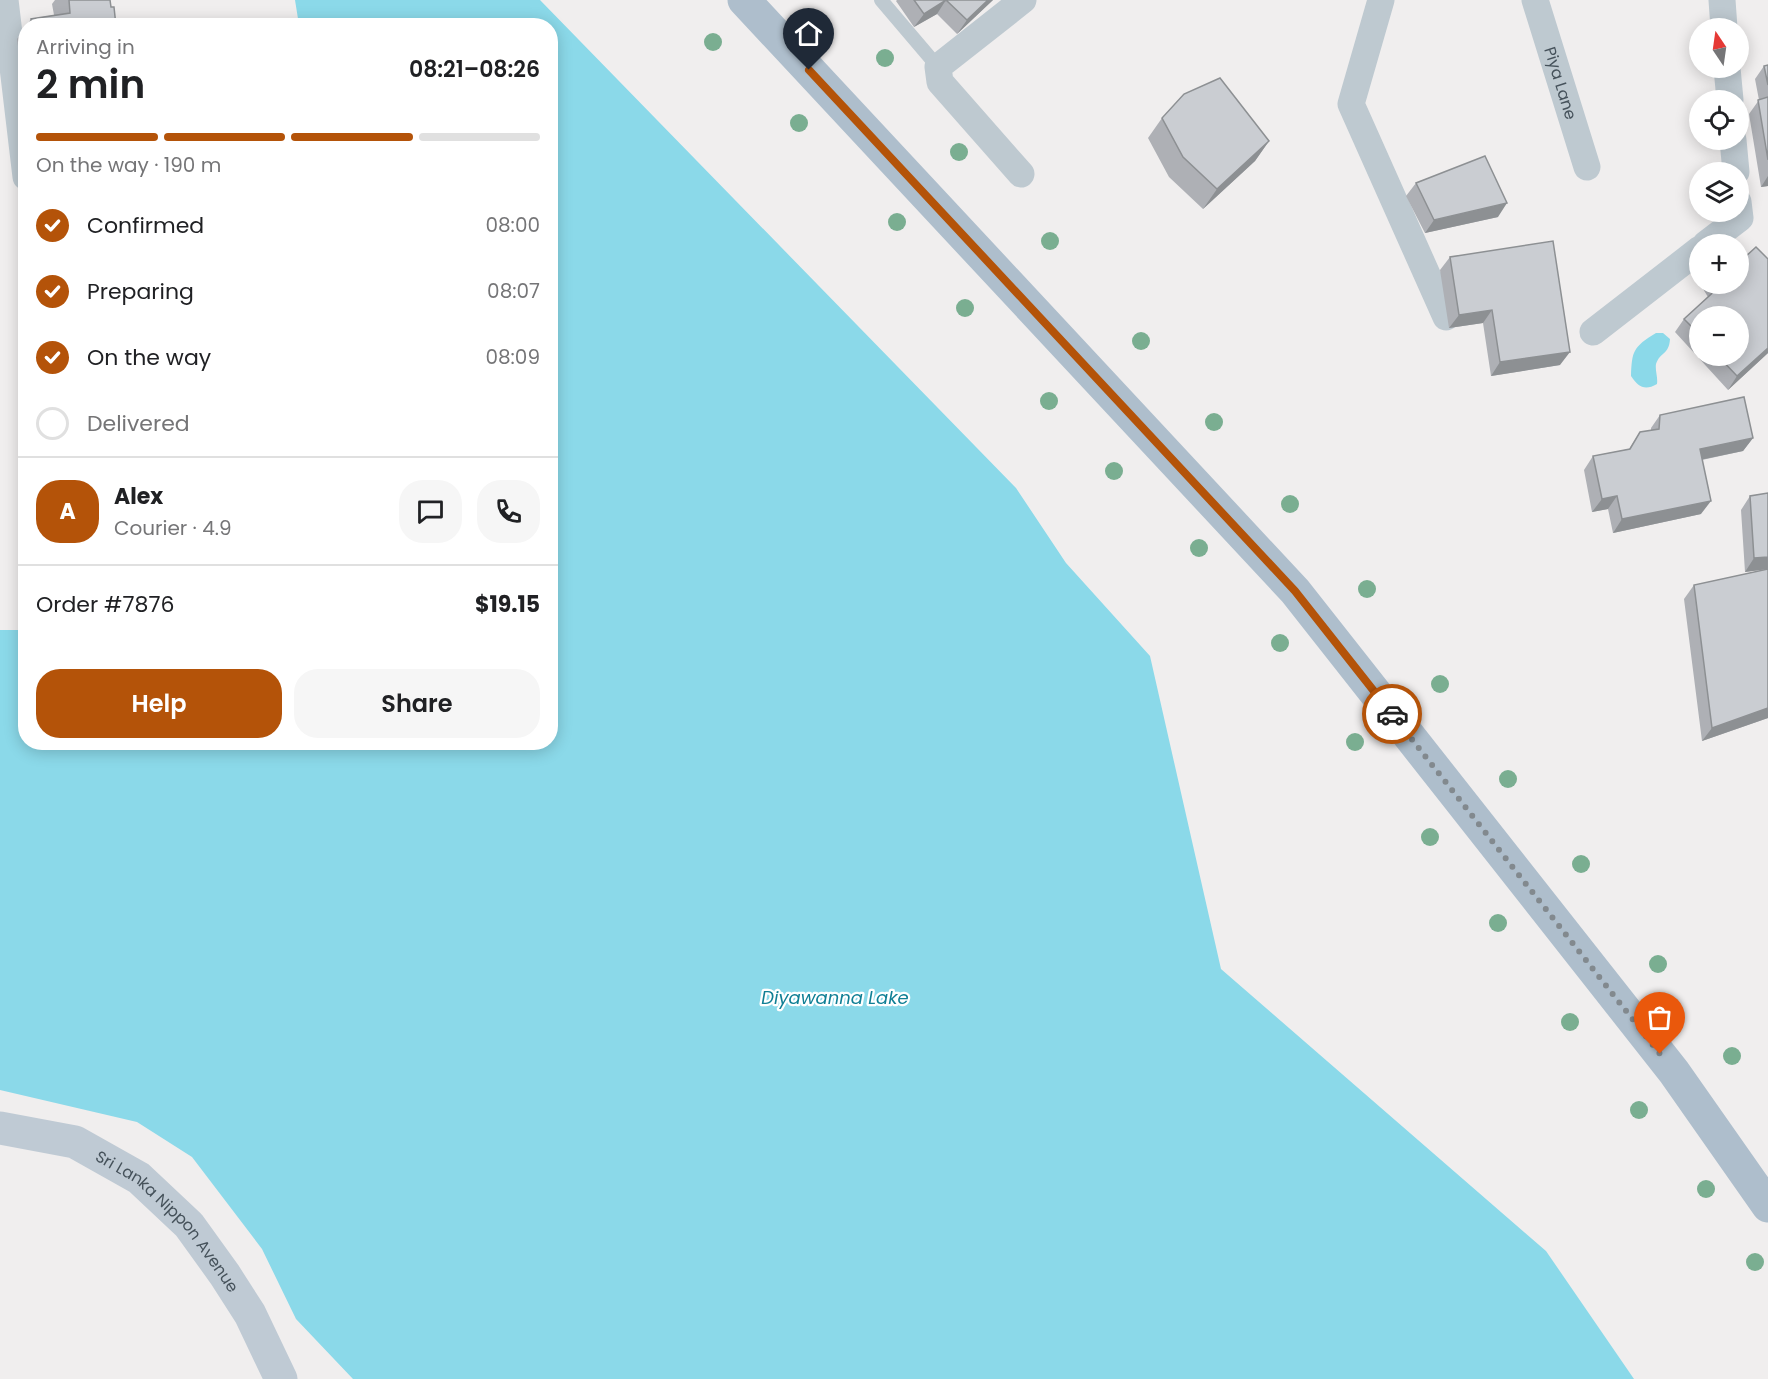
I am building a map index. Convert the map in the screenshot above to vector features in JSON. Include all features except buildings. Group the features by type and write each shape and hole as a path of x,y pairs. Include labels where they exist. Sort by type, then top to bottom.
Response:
{"main road":[{"path":"744,0 1295,591 1674,1072 1768,1206"}],"street":[{"path":"5,0 18,110"},
{"path":"1021,174 940,82 938,67 1023,0"},
{"path":"1382,0 1351,104 1446,317"},
{"name":"Piya Lane","path":"1535,0 1587,167"},
{"path":"1722,0 1723,18"},
{"path":"1719,234 1735,222"},
{"path":"1593,332 1689,258"},
{"name":"Sri Lanka Nippon Avenue","path":"0,1128 75,1142 139,1178 189,1226 225,1275 250,1314 281,1379"}],"lane":[{"path":"881,0 938,67"}],"water":[{"name":"Diyawanna Lake","path":"295,0 540,0 558,18 298,18"},
{"name":"Diyawanna Lake","path":"558,18 1016,488 1066,563 1150,656 1221,969 1546,1251 1634,1379 353,1379 296,1319 262,1249 192,1157 137,1122 0,1090 0,630 18,630 18,750 558,750"},
{"path":"1656,333 1663,333 1670,339 1669,344 1656,364 1657,384 1642,387 1631,376 1633,355 1638,346"}],"way so far":[{"path":"1392,714 1660,1054"}],"route":[{"path":"809,70 1295,591 1392,714"}]}
